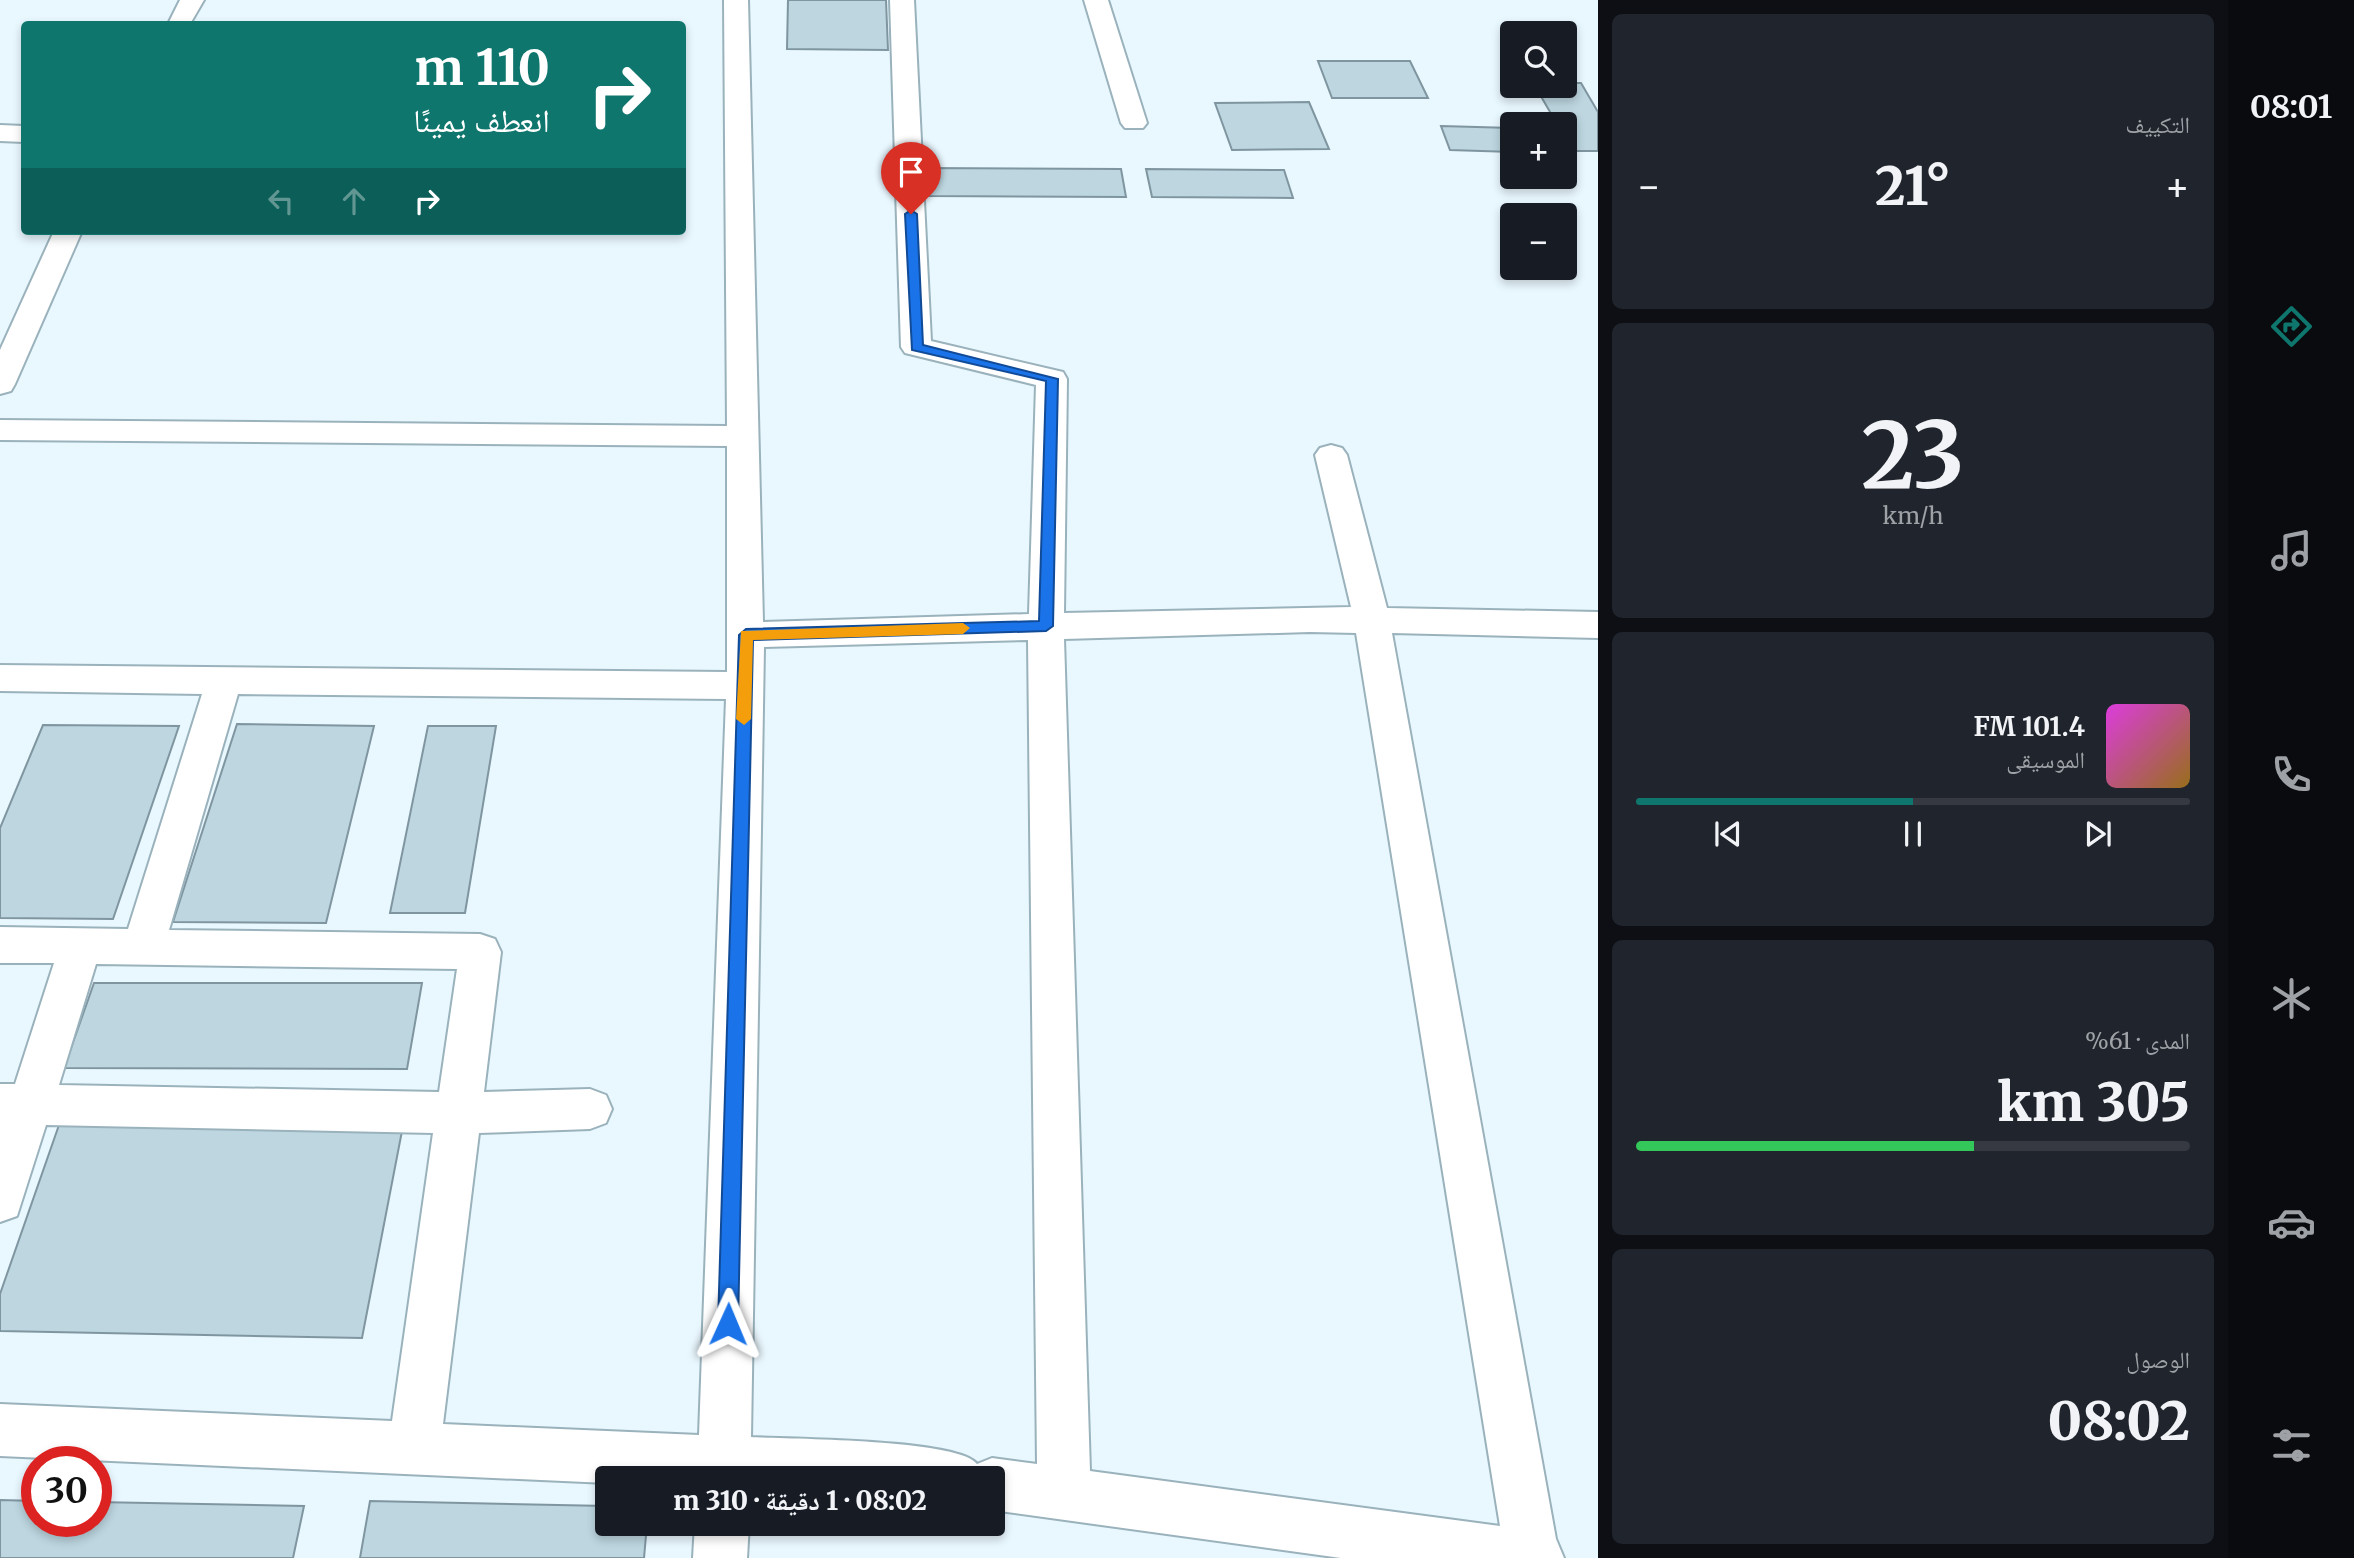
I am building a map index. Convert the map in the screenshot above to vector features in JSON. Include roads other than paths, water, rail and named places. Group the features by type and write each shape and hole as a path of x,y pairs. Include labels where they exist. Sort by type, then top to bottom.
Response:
{"street":[{"path":"181,21 192,0"},
{"path":"724,1466 746,635 736,0"},
{"path":"902,0 916,347 1052,379 1046,626 1064,1494"},
{"path":"1096,0 1134,123"},
{"path":"0,133 21,134"},
{"path":"0,384 66,235"},
{"path":"0,430 743,436"},
{"path":"1005,1486 1534,1558 1372,620 1331,455"},
{"path":"746,635 1310,619 1598,625"},
{"path":"0,678 744,686"},
{"path":"143,947 224,681"},
{"path":"0,945 480,952 414,1448"},
{"path":"0,1200 15,1105 81,946"},
{"path":"15,1105 458,1113 590,1109"},
{"path":"0,1430 414,1448 657,1466"},
{"path":"720,1558 721,1536"}]}
